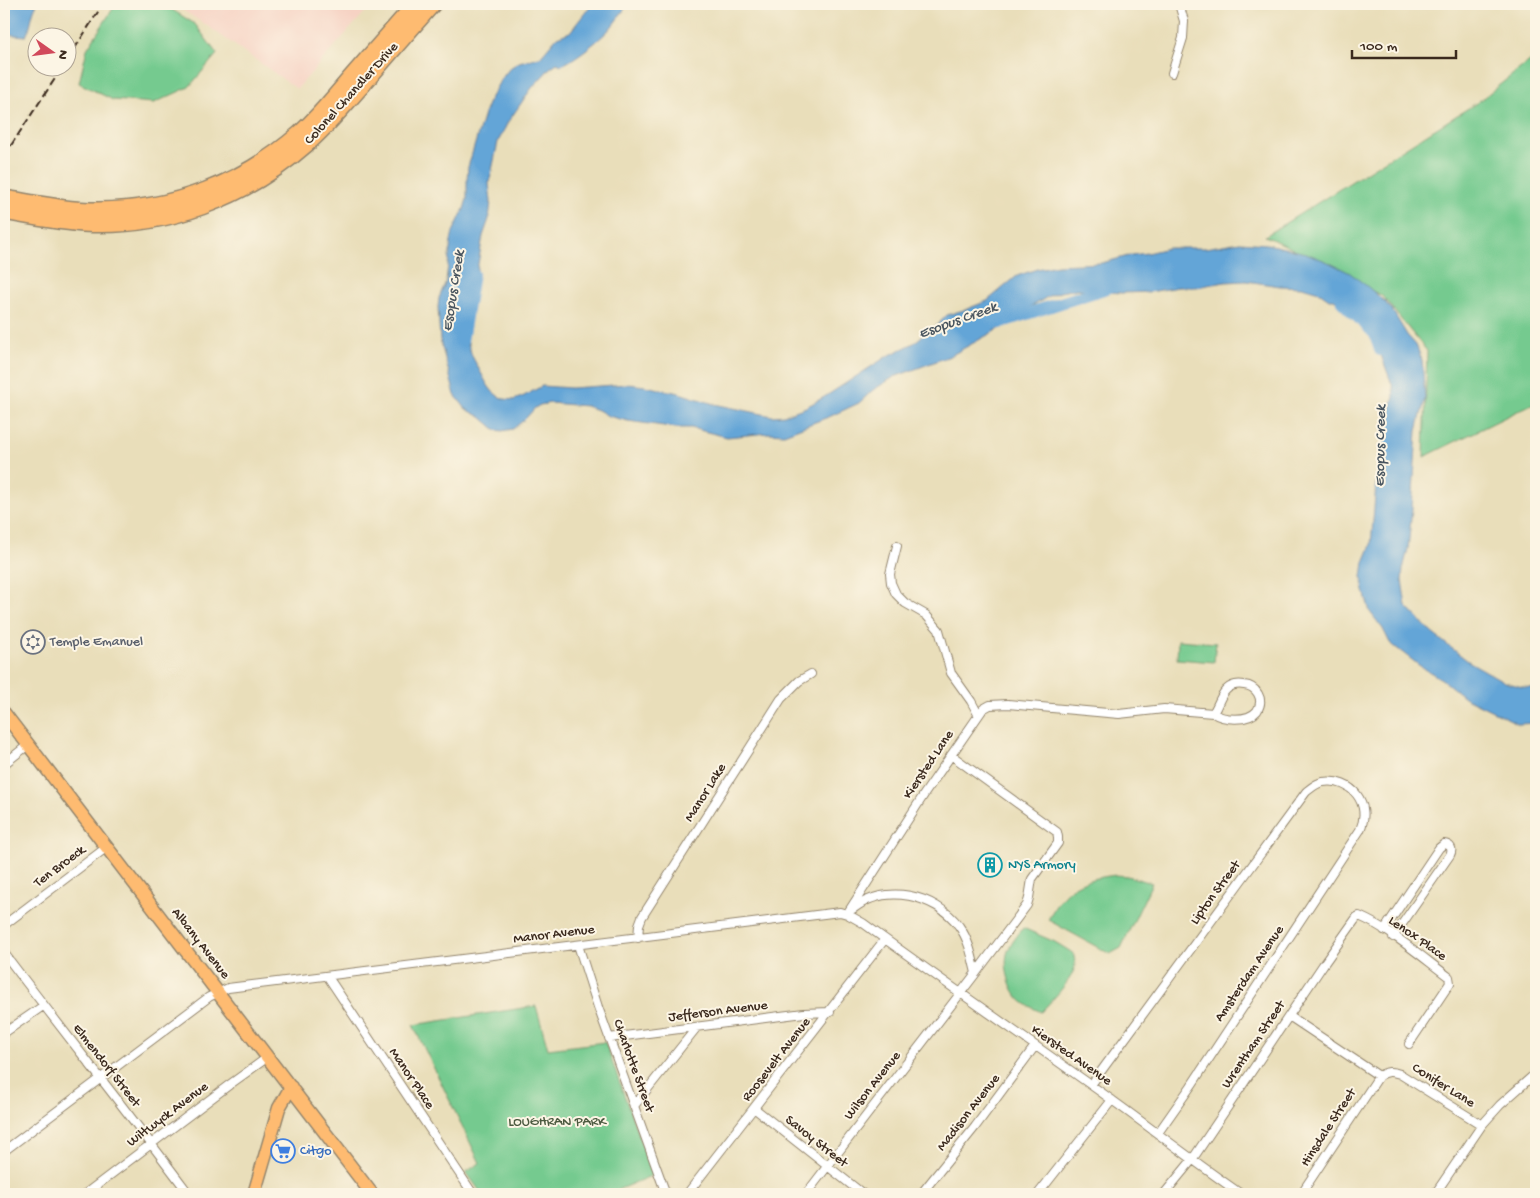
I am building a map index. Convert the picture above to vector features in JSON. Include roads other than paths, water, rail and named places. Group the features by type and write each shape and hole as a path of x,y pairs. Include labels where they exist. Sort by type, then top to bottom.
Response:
{"highway":[{"name":"Colonel Chandler Drive","path":"4,198 70,209 124,210 185,198 232,179 278,151 308,125 415,4"},
{"name":"Colonel Chandler Drive","path":"4,212 68,223 124,223 176,214 202,207 239,192 286,162 317,135 433,4"}],"main road":[{"name":"Albany Avenue","path":"4,713 372,1194"},
{"path":"254,1194 279,1108 291,1087"}],"street":[{"path":"1172,73 1183,38 1184,21 1179,4"},
{"path":"897,546 890,574 891,583 905,603 926,615 938,630 951,674 972,701 978,714 990,705 1008,704 1119,714 1164,709 1213,713 1228,718 1248,717 1259,706 1258,692 1246,685 1231,686 1224,692 1213,713"},
{"name":"Manor Lake","path":"638,938 642,917 781,698 799,680 811,674"},
{"name":"Kiersted Lane","path":"847,914 978,714"},
{"path":"4,764 28,745"},
{"name":"Wilson Avenue","path":"806,1194 961,993 1026,905 1032,879 1058,842 1057,832 951,755"},
{"name":"Lipton Street","path":"1091,1085 1306,792 1322,782 1334,782 1345,785 1362,802 1364,810 1361,827"},
{"name":"Amsterdam Avenue","path":"1158,1133 1191,1086 1361,827"},
{"path":"1384,930 1439,848 1444,844 1449,845 1452,851 1450,855 1393,936"},
{"name":"Ten Broeck","path":"4,924 107,848"},
{"path":"885,940 847,914 872,898 906,895 923,899 937,906 959,926 972,953 976,973"},
{"name":"Manor Avenue","path":"218,992 228,988 328,977 399,966 840,912 847,914"},
{"name":"Wrentham Street","path":"1164,1194 1192,1160 1357,917 1367,919"},
{"name":"Lenox Place","path":"1367,919 1449,977 1450,981 1409,1044"},
{"name":"Kiersted Avenue","path":"885,940 1091,1085 1241,1194"},
{"name":"Roosevelt Avenue","path":"687,1194 885,940"},
{"name":"Charlotte Street","path":"578,945 609,1038 666,1194"},
{"name":"Elmendorf Street","path":"4,953 189,1194"},
{"name":"Manor Place","path":"328,977 474,1194"},
{"path":"4,1151 218,992"},
{"path":"4,1033 43,1006"},
{"name":"Jefferson Avenue","path":"609,1038 804,1013 830,1012"},
{"path":"1289,1016 1379,1076"},
{"path":"634,1106 697,1027"},
{"name":"Madison Avenue","path":"921,1194 1035,1046"},
{"name":"Wiltwyck Avenue","path":"84,1194 268,1057"},
{"name":"Conifer Lane","path":"1379,1076 1393,1071 1400,1074 1482,1125"},
{"path":"1435,1194 1482,1125 1500,1105 1536,1074"},
{"name":"Hinsdale Street","path":"1301,1194 1379,1076"},
{"path":"1038,1194 1112,1100"},
{"name":"Savoy Street","path":"754,1108 863,1194"}],"water":[{"path":"4,4 37,4 26,36 4,34"},
{"path":"592,4 629,4 596,42 566,63 561,65 557,63 550,68 531,89 508,122 498,142 489,184 491,201 489,219 483,236 475,281 468,293 464,308 464,319 466,336 472,356 487,384 498,396 514,400 542,386 571,388 628,384 679,393 714,404 772,416 784,415 806,407 826,396 886,357 914,343 947,315 987,301 1017,276 1037,269 1058,265 1102,263 1168,248 1205,248 1240,242 1267,244 1306,253 1350,273 1384,301 1416,345 1422,360 1425,399 1417,431 1408,549 1402,580 1406,606 1432,633 1468,661 1505,682 1522,687 1536,688 1536,723 1519,724 1464,697 1390,643 1383,629 1370,612 1362,577 1364,562 1371,545 1376,484 1394,397 1393,387 1375,333 1362,320 1334,299 1329,299 1319,292 1302,287 1246,281 1225,282 1196,287 1178,287 1150,292 1121,293 1077,289 1060,292 1049,296 1017,315 1004,326 950,356 894,377 873,390 859,403 784,434 769,433 727,437 691,428 628,421 608,416 586,406 550,403 535,408 513,429 502,431 496,430 481,417 466,409 455,395 440,340 438,307 439,298 446,281 453,232 467,199 468,167 484,114 501,79 510,68 519,62 540,57 557,37 570,32"}],"waterway":[{"name":"Esopus Creek","path":"462,341 473,274"},
{"name":"Esopus Creek","path":"999,323 1118,286"},
{"name":"Esopus Creek","path":"1342,302 1375,334 1380,350"}],"railway":[{"path":"78,43 103,4"},
{"path":"4,156 55,78"}],"place":[{"name":"Temple Emanuel","path":"33,642"},
{"name":"NYS Armory","path":"990,865"},
{"name":"Citgo","path":"283,1151"}],"park label":[{"name":"LOUGHRAN PARK","path":"557,1122"}]}
